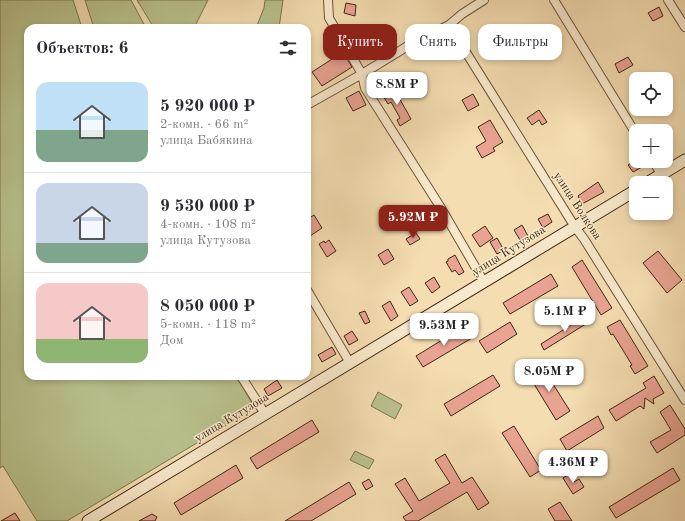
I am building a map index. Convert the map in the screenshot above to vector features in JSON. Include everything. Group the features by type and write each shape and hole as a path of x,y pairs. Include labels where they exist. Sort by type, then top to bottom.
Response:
{"main road":[{"path":"658,176 685,160"},
{"name":"улица Кутузова","path":"88,521 629,194"}],"street":[{"path":"328,0 329,18 362,74 365,88 441,208 484,282"},
{"path":"450,24 462,14 484,0"},
{"path":"554,0 630,124"},
{"path":"668,0 685,27"},
{"path":"311,103 405,48"},
{"name":"улица Волкова","path":"470,59 685,400"},
{"path":"657,168 661,174"},
{"path":"311,297 350,362"},
{"path":"244,380 265,414"}],"green space":[{"path":"0,0 73,0 81,24 24,24 24,380 238,380 255,408 67,521 37,521 3,466 0,468"},
{"path":"85,0 131,0 144,24 93,24"},
{"path":"137,0 208,0 196,24 152,24"},
{"path":"265,0 283,0 280,24 258,24 264,8"},
{"path":"378,392 402,405 395,419 371,406"},
{"path":"355,451 374,460 369,469 350,460"}],"building":[{"path":"346,3 356,5 355,16 344,13"},
{"path":"659,7 663,16 653,21 648,13"},
{"path":"628,57 633,65 619,73 615,64"},
{"path":"331,60 348,60 352,67 322,86 312,72"},
{"path":"393,87 411,119 400,126 397,120 400,118 391,102 388,104 382,94"},
{"path":"359,91 366,105 353,111 346,98"},
{"path":"473,94 479,105 468,111 462,100"},
{"path":"539,110 547,122 542,125 539,120 532,125 527,118"},
{"path":"490,120 503,142 493,148 495,151 482,158 476,147 486,141 478,127"},
{"path":"630,168 640,168 633,172"},
{"path":"598,182 604,192 582,204 578,196"},
{"path":"548,214 552,222 543,228 538,219"},
{"path":"314,215 322,228 311,235 311,217"},
{"path":"522,225 528,236 520,240 514,230"},
{"path":"485,226 493,238 480,247 472,235"},
{"path":"416,233 420,239 410,245 406,239"},
{"path":"497,238 504,250 497,254 490,242"},
{"path":"329,240 336,251 327,257 319,244 324,241 325,243"},
{"path":"388,249 394,259 384,265 378,255"},
{"path":"658,251 682,280 667,293 643,263"},
{"path":"455,255 464,272 459,275 455,270 452,272 446,262"},
{"path":"582,260 612,308 601,315 572,267"},
{"path":"551,274 558,286 510,314 503,303"},
{"path":"434,277 440,287 432,293 425,283"},
{"path":"409,287 418,301 410,306 401,292"},
{"path":"390,301 398,316 391,321 382,306"},
{"path":"365,311 370,322 365,324 359,313"},
{"path":"585,316 589,322 544,350 541,344"},
{"path":"620,320 648,366 635,374 630,366 632,365 607,327"},
{"path":"510,322 517,334 487,353 479,341"},
{"path":"465,326 472,338 423,367 416,356"},
{"path":"352,331 358,340 349,345 344,336"},
{"path":"332,347 336,354 322,362 318,355"},
{"path":"541,365 570,411 556,420 528,374"},
{"path":"493,375 500,386 451,416 444,404"},
{"path":"654,376 664,393 653,399 654,404 645,398 644,409 640,406 616,421 609,410 646,388 643,383"},
{"path":"277,380 282,388 268,396 264,389"},
{"path":"670,405 685,429 685,435 657,453 650,442 671,430 660,412"},
{"path":"598,416 604,428 567,451 560,439"},
{"path":"312,420 319,432 257,469 250,458"},
{"path":"514,426 541,470 530,477 502,433"},
{"path":"445,454 462,483 472,477 489,503 478,510 467,492 418,521 406,521 403,517 413,511 395,484 405,478 419,501 450,483 435,460"},
{"path":"236,465 243,478 181,515 174,503"},
{"path":"673,468 680,480 616,518 609,507"},
{"path":"569,474 574,482 579,479 584,487 573,494 563,478"},
{"path":"369,479 373,486 366,490 362,483"},
{"path":"349,482 356,494 311,521 285,521"},
{"path":"560,502 572,521 555,521 548,509"},
{"path":"15,513 20,521 1,521"},
{"path":"152,514 157,517 155,521 139,521"}]}
